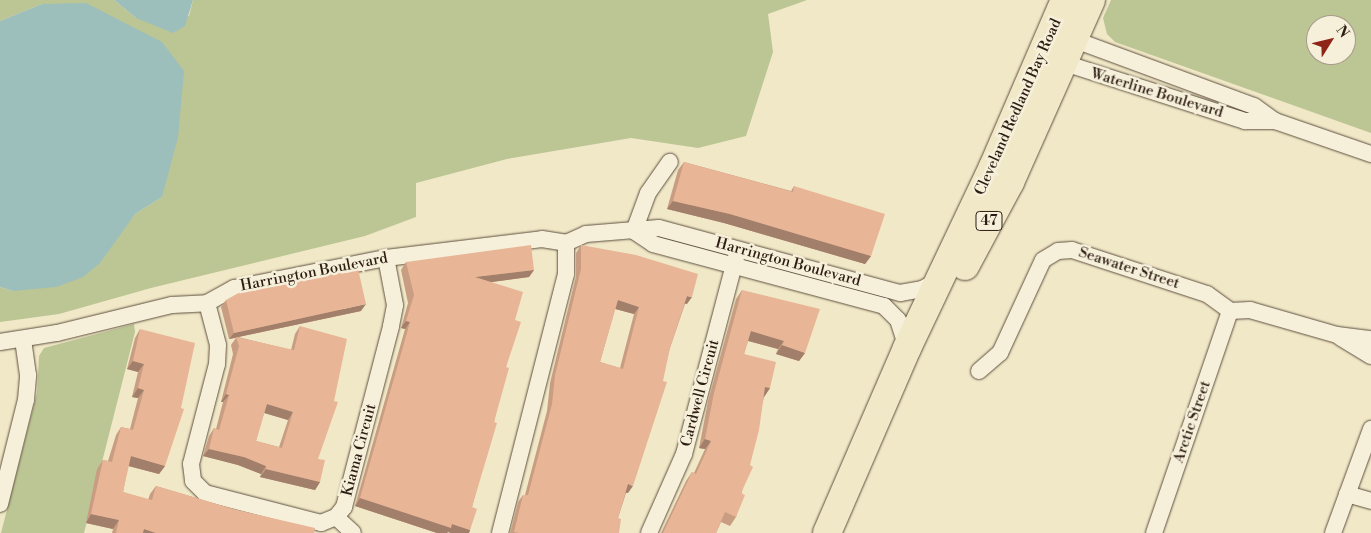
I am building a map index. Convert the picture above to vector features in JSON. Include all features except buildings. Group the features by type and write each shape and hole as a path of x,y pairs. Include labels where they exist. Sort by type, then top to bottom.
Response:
{"highway":[{"name":"Cleveland Redland Bay Road","path":"871,433 917,358 1010,182 1057,47 1065,0"},
{"name":"Cleveland Redland Bay Road","path":"827,533 907,348 993,167 1057,47 1091,0"}],"street":[{"name":"Waterline Boulevard","path":"1057,47 1254,106 1275,121 1371,154"},
{"name":"Waterline Boulevard","path":"1057,47 1245,121 1275,121"},
{"path":"634,231 648,193 670,162"},
{"name":"Harrington Boulevard","path":"0,342 24,339 172,305 207,304 234,288 386,258 542,239 566,243 586,234 659,228 900,293 922,289 939,280"},
{"name":"Harrington Boulevard","path":"634,231 653,244 884,306 898,320 907,348"},
{"path":"500,533 566,274 566,243"},
{"name":"Cardwell Circuit","path":"649,533 684,454 738,248"},
{"name":"Seawater Street","path":"979,371 1000,353 1043,260 1058,251 1072,250 1207,294 1230,311"},
{"name":"Kiama Circuit","path":"336,517 344,507 391,326 395,305 386,258"},
{"path":"207,304 218,345 217,364 191,464 193,480 205,493 321,523 336,517 353,533"},
{"path":"1230,311 1250,310 1337,335 1371,339"},
{"name":"Arctic Street","path":"1154,533 1230,311"},
{"path":"1337,335 1371,356"},
{"path":"0,504 26,400 28,376 24,339"},
{"path":"1333,533 1371,429"},
{"path":"1347,494 1371,501"}],"green space":[{"path":"0,0 114,0 136,18 189,16 193,0 807,0 768,14 773,52 746,136 698,148 631,138 507,159 416,183 416,217 365,236 151,288 59,314 0,322 0,287 13,291 116,238 135,214 162,197 42,4 0,21"},
{"path":"1111,0 1371,0 1371,133 1115,42 1107,34 1103,18"},
{"path":"134,324 135,332 84,533 1,533 37,393 39,356 44,348"}],"water":[{"path":"114,0 193,0 185,26 173,33 136,18"},
{"path":"86,3 162,42 184,71 178,137 162,197 135,214 100,263 83,277 56,287 13,291 0,287 0,21 42,4"}]}
